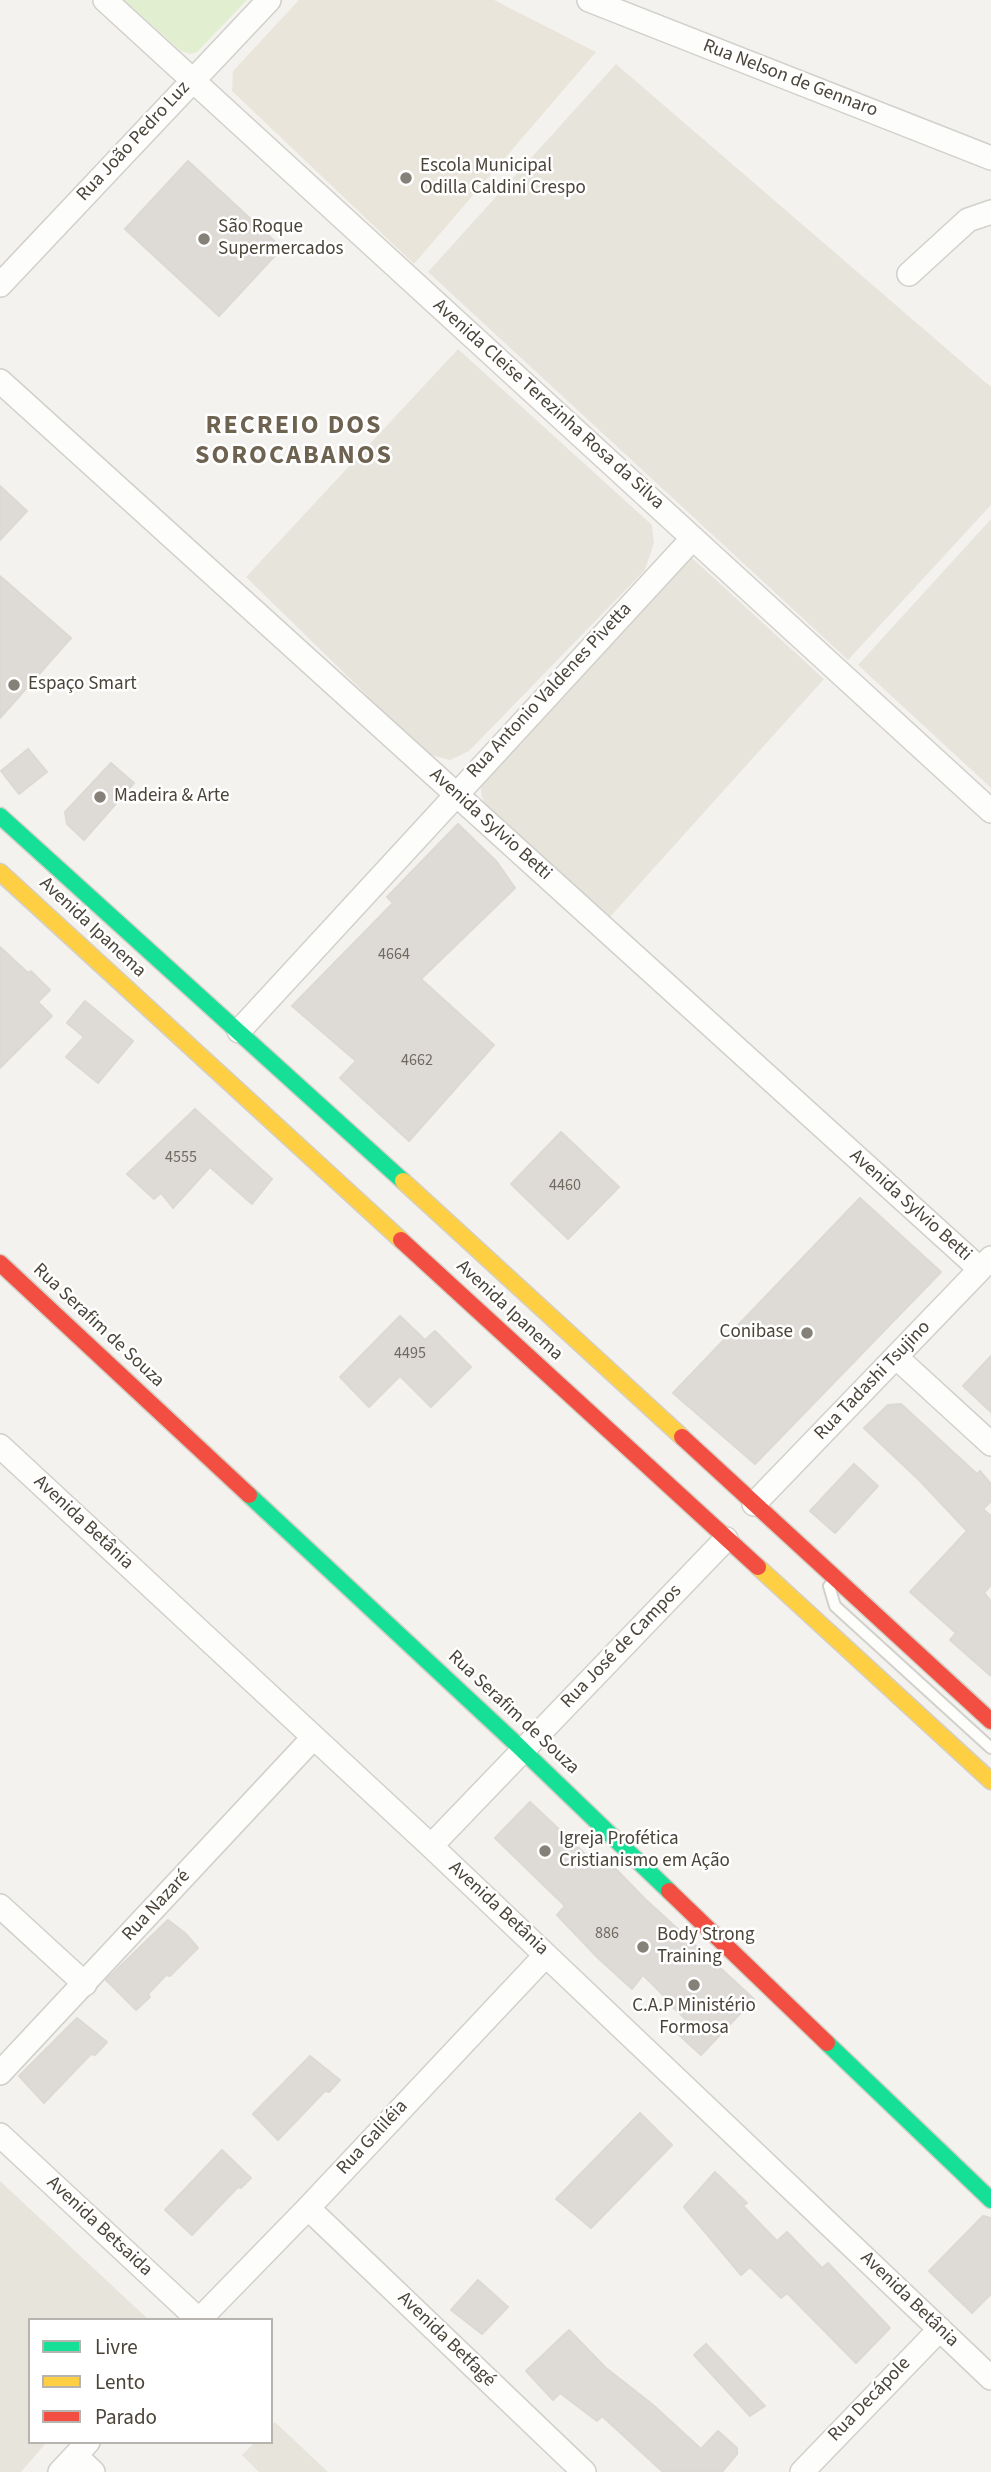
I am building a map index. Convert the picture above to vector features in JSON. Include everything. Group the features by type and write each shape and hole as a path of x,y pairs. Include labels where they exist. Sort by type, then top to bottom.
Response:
{"main road":[{"name":"Avenida Ipanema","path":"0,816 239,1031 991,1721"},
{"name":"Avenida Ipanema","path":"0,872 991,1781"},
{"name":"Rua Serafim de Souza","path":"0,1263 522,1750 991,2200"}],"street":[{"name":"Avenida Cleise Terezinha Rosa da Silva","path":"105,0 991,811"},
{"name":"Rua João Pedro Luz","path":"0,285 269,0"},
{"name":"Rua Nelson de Gennaro","path":"589,0 991,158"},
{"path":"909,274 968,220 991,212"},
{"name":"Avenida Sylvio Betti","path":"0,381 456,794 986,1263"},
{"name":"Rua Antonio Valdenes Pivetta","path":"239,1031 692,538"},
{"name":"Rua Tadashi Tsujino","path":"754,1504 986,1263"},
{"path":"896,1357 991,1444"},
{"name":"Avenida Betânia","path":"0,1446 431,1846 991,2378"},
{"name":"Rua José de Campos","path":"431,1846 726,1539"},
{"name":"Rua Nazaré","path":"0,2073 313,1738"},
{"path":"0,1906 85,1984"},
{"name":"Rua Galiléia","path":"201,2318 546,1955"},
{"name":"Avenida Betsaida","path":"0,2135 197,2318"},
{"name":"Avenida Betfagé","path":"308,2207 584,2472"},
{"name":"Rua Decápole","path":"802,2472 940,2329"},
{"path":"75,2457 93,2472"}],"lane":[{"path":"823,1567 835,1606 991,1748"},
{"path":"799,1605 825,1619 991,1771"}],"shaded area":[{"name":"Escola Municipal Odilla Caldini Crespo","path":"299,0 494,0 596,52 414,264 232,91 233,71"},
{"path":"616,64 991,387 991,505 848,660 428,272"},
{"path":"458,349 652,525 654,543 645,570 469,751 450,760 427,754 246,577"},
{"path":"991,519 991,788 858,665"},
{"path":"691,557 824,679 609,918 485,807 481,780"},
{"path":"0,2181 147,2318 28,2318 28,2444 45,2444 21,2472 0,2472"},
{"path":"275,2422 328,2472 259,2472 242,2455 253,2444 273,2444"}],"green space":[{"path":"124,0 247,0 197,52 191,54 181,51"}],"building":[{"name":"São Roque Supermercados","path":"188,161 282,248 219,316 125,229"},
{"path":"0,486 27,511 0,540"},
{"name":"Espaço Smart","path":"0,576 71,638 0,718"},
{"path":"28,749 47,772 19,794 1,771"},
{"name":"Madeira & Arte","path":"111,763 134,783 84,840 67,824 65,812"},
{"path":"458,824 497,862 515,888 421,979 494,1045 409,1141 340,1078 356,1061 292,1006 393,903 387,897"},
{"path":"0,947 50,990 38,1002 52,1016 0,1068"},
{"path":"85,1001 133,1041 98,1083 66,1057 84,1037 67,1023"},
{"path":"195,1109 272,1179 252,1204 210,1167 173,1208 161,1193 154,1199 127,1174"},
{"path":"561,1132 619,1187 568,1239 511,1184"},
{"name":"Conibase","path":"860,1198 941,1272 755,1464 673,1393"},
{"path":"400,1316 425,1340 435,1331 471,1367 431,1407 400,1376 369,1407 340,1377"},
{"path":"991,1356 991,1412 963,1386"},
{"path":"901,1404 977,1474 980,1471 991,1484 991,1501 983,1509 991,1516 991,1585 984,1593 991,1601 991,1676 950,1640 956,1633 910,1592 967,1531 920,1481 864,1428 888,1405"},
{"path":"854,1464 878,1486 835,1533 810,1511"},
{"path":"530,1802 600,1868 608,1861 645,1899 754,1999 701,2055 678,2034 689,2022 643,1975 632,1989 598,1958 557,1915 565,1906 495,1838"},
{"path":"168,1920 198,1948 170,1976 166,1975 148,1994 150,1997 136,2010 106,1980"},
{"path":"77,2018 107,2042 95,2055 91,2054 44,2103 19,2076"},
{"path":"310,2056 340,2080 329,2092 325,2091 278,2140 253,2114"},
{"path":"640,2113 672,2145 591,2228 556,2199"},
{"path":"222,2150 251,2178 241,2188 238,2187 192,2235 165,2210"},
{"path":"715,2172 747,2203 743,2206 777,2241 787,2232 822,2268 828,2263 890,2328 856,2363 787,2293 781,2298 750,2267 741,2275 684,2207"},
{"path":"983,2216 991,2218 991,2294 972,2313 929,2271"},
{"path":"478,2280 508,2307 482,2334 451,2310"},
{"path":"569,2330 606,2368 652,2404 701,2449 718,2431 737,2448 737,2454 722,2472 663,2472 602,2416 597,2421 560,2393 553,2400 526,2371"},
{"path":"706,2344 765,2406 750,2416 694,2355"}],"traffic: fast":[{"path":"0,816 403,1181"},
{"path":"249,1495 512,1740 669,1891"},
{"path":"827,2043 991,2200"}],"traffic: slow":[{"path":"0,872 401,1240"},
{"path":"403,1181 682,1437"},
{"path":"758,1567 991,1781"}],"traffic: jam":[{"path":"401,1240 758,1567"},
{"path":"0,1263 249,1495"},
{"path":"682,1437 991,1721"},
{"path":"669,1891 827,2043"}],"place":[{"name":"Escola Municipal Odilla Caldini Crespo","path":"406,178"},
{"name":"São Roque Supermercados","path":"204,239"},
{"name":"Espaço Smart","path":"14,685"},
{"name":"Madeira & Arte","path":"100,797"},
{"name":"Conibase","path":"807,1333"},
{"name":"Igreja Profética Cristianismo em Ação","path":"545,1851"},
{"name":"Body Strong Training","path":"643,1947"},
{"name":"C.A.P Ministério Formosa","path":"694,1985"}],"district":[{"name":"RECREIO DOS SOROCABANOS","path":"294,442"}]}
